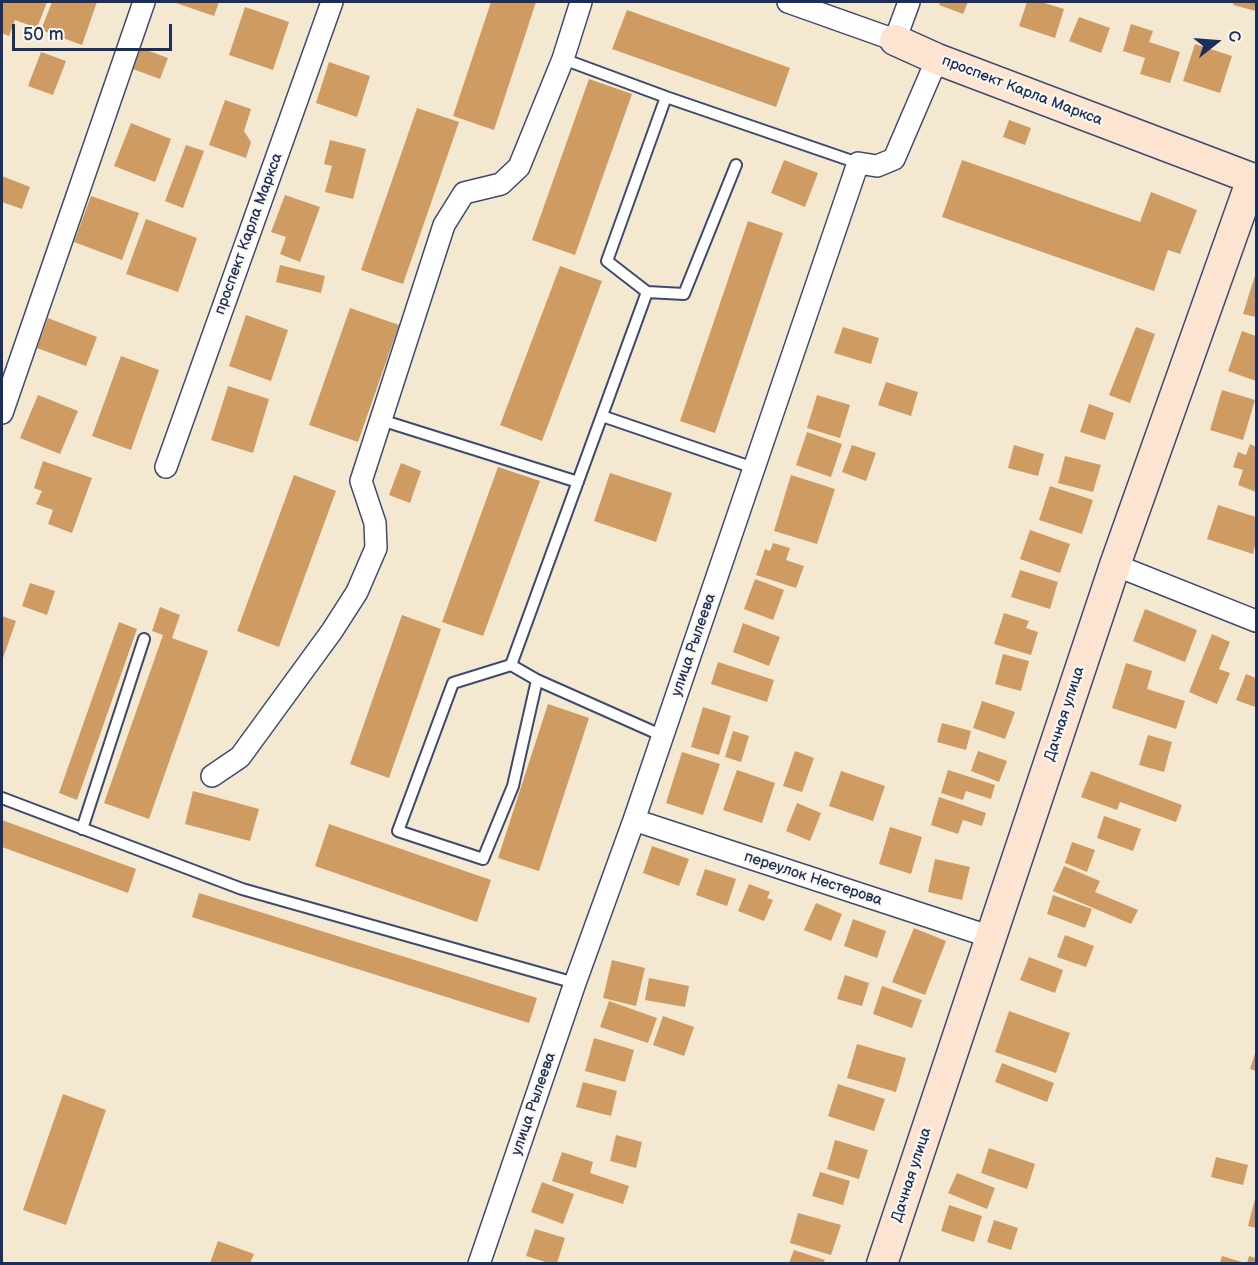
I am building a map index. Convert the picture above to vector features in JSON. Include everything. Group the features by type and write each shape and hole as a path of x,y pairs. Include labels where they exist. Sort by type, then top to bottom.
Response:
{"street":[{"path":"2,413 144,2"},
{"name":"проспект Карла Маркса","path":"166,467 332,2"},
{"path":"212,776 240,757 332,631 357,592 376,548 375,523 361,481 444,225 464,193 501,184 519,167 563,59 580,2"},
{"name":"проспект Карла Маркса","path":"788,2 1255,176"},
{"path":"894,40 909,2"},
{"path":"858,163 877,166 894,159 937,59"},
{"name":"улица Рылеева","path":"478,1263 634,820 858,163"},
{"name":"Дачная улица","path":"882,1263 1115,565 1255,176"},
{"path":"1115,565 1257,621"},
{"name":"переулок Нестерова","path":"634,820 991,937"}],"lane":[{"path":"563,59 858,163"},
{"path":"666,97 607,261 647,292 684,294 736,165"},
{"path":"511,665 647,292"},
{"path":"602,416 754,468"},
{"path":"381,420 578,482"},
{"path":"82,828 144,639"},
{"path":"537,680 513,786 483,859 398,831 453,683 511,665 537,680 663,736"},
{"path":"2,798 242,889 575,983"}],"building":[{"path":"2,2 47,2 37,28 15,20 9,36 2,33"},
{"path":"52,2 97,2 82,45 41,30"},
{"path":"173,2 219,2 214,16"},
{"path":"491,2 536,2 494,130 453,116"},
{"path":"940,2 968,2 963,14 939,5"},
{"path":"1027,2 1041,2 1064,9 1055,38 1019,26"},
{"path":"1234,2 1256,2 1256,11 1233,5"},
{"path":"245,7 289,22 273,70 229,55"},
{"path":"627,10 790,68 776,107 612,49"},
{"path":"1079,17 1110,28 1101,53 1069,41"},
{"path":"1131,24 1153,31 1149,42 1180,52 1170,83 1140,74 1145,58 1123,51"},
{"path":"1195,44 1232,56 1220,93 1183,81"},
{"path":"141,48 168,58 160,79 133,69"},
{"path":"41,52 66,61 53,95 28,86"},
{"path":"329,62 370,76 357,117 316,103"},
{"path":"589,79 632,94 575,255 532,240"},
{"path":"225,100 251,109 244,131 251,142 246,158 209,145"},
{"path":"417,108 459,122 403,284 361,270"},
{"path":"1009,120 1031,128 1025,145 1003,137"},
{"path":"131,123 171,139 155,182 114,166"},
{"path":"330,140 366,149 353,199 325,192 332,166 324,164"},
{"path":"186,145 204,151 183,208 165,201"},
{"path":"784,160 818,173 805,207 771,193"},
{"path":"962,160 1140,222 1151,192 1197,210 1180,254 1168,250 1154,291 942,217"},
{"path":"2,176 30,187 22,209 2,202"},
{"path":"285,195 320,207 300,262 280,254 286,237 271,232"},
{"path":"91,196 139,213 122,260 74,242"},
{"path":"146,219 197,238 178,292 126,274"},
{"path":"748,221 783,233 715,433 680,421"},
{"path":"280,265 325,276 321,293 276,282"},
{"path":"560,266 602,281 542,441 500,425"},
{"path":"1256,272 1256,317 1243,314"},
{"path":"350,308 399,325 358,442 309,425"},
{"path":"246,315 288,330 271,381 229,366"},
{"path":"48,318 97,337 86,366 37,348"},
{"path":"843,327 879,338 871,364 834,353"},
{"path":"1136,327 1155,334 1130,403 1109,395"},
{"path":"1242,331 1256,336 1256,381 1228,371"},
{"path":"121,356 159,370 131,450 92,436"},
{"path":"886,382 918,392 911,416 878,405"},
{"path":"228,386 269,399 253,453 211,440"},
{"path":"1222,390 1255,400 1243,440 1210,430"},
{"path":"38,395 78,411 60,454 20,438"},
{"path":"817,395 850,405 840,438 807,428"},
{"path":"1089,404 1114,413 1105,440 1080,432"},
{"path":"807,432 842,444 831,477 796,465"},
{"path":"1250,444 1256,447 1256,492 1238,485 1243,470 1233,467 1238,452 1246,455"},
{"path":"852,445 876,453 866,481 842,472"},
{"path":"1014,445 1044,454 1038,476 1008,468"},
{"path":"1065,456 1101,465 1093,492 1058,483"},
{"path":"43,461 92,478 72,533 48,524 53,510 36,504 42,491 34,488"},
{"path":"401,463 421,471 410,503 389,495"},
{"path":"498,467 540,481 483,636 442,622"},
{"path":"610,473 672,493 656,542 594,521"},
{"path":"294,475 336,491 279,647 237,631"},
{"path":"791,475 835,489 817,544 774,531"},
{"path":"1050,486 1093,500 1082,534 1039,520"},
{"path":"1218,505 1256,517 1256,542 1253,554 1207,539"},
{"path":"1030,530 1070,544 1060,573 1020,559"},
{"path":"773,543 790,548 786,560 804,566 796,588 756,575 765,549 770,551"},
{"path":"1020,570 1058,582 1050,609 1011,597"},
{"path":"755,579 784,590 773,620 744,609"},
{"path":"30,583 55,591 47,615 22,606"},
{"path":"160,607 180,615 172,638 208,651 149,819 104,803 163,635 152,631"},
{"path":"1145,609 1197,630 1185,662 1133,641"},
{"path":"1004,613 1029,621 1026,628 1038,632 1031,655 994,644"},
{"path":"402,615 441,629 389,778 350,764"},
{"path":"2,616 16,621 2,661"},
{"path":"119,622 137,629 77,800 59,793"},
{"path":"743,623 780,637 769,666 733,652"},
{"path":"1212,634 1230,642 1219,669 1230,673 1217,704 1189,692"},
{"path":"1003,654 1029,661 1021,691 995,684"},
{"path":"718,662 774,680 767,702 711,684"},
{"path":"1126,663 1152,671 1147,689 1185,701 1176,729 1112,708"},
{"path":"1246,674 1256,678 1255,707 1236,700"},
{"path":"982,701 1015,712 1005,739 973,728"},
{"path":"548,704 589,718 539,871 498,858"},
{"path":"703,707 731,716 719,755 691,747"},
{"path":"942,723 971,731 966,750 937,742"},
{"path":"733,731 749,736 741,762 725,757"},
{"path":"1148,735 1172,742 1164,772 1139,765"},
{"path":"795,751 814,758 802,792 783,786"},
{"path":"978,751 1007,761 999,782 971,771"},
{"path":"682,752 720,764 703,815 666,803"},
{"path":"737,770 775,783 762,823 723,810"},
{"path":"948,770 995,785 991,799 966,791 963,800 941,793"},
{"path":"841,771 885,786 873,821 829,806"},
{"path":"1091,771 1182,805 1176,822 1120,802 1117,810 1081,797"},
{"path":"193,791 259,809 250,841 185,824"},
{"path":"939,797 986,813 982,826 963,820 958,834 931,825"},
{"path":"797,803 821,813 810,841 786,831"},
{"path":"1104,816 1141,829 1133,851 1097,838"},
{"path":"2,820 136,869 128,893 2,847"},
{"path":"329,824 491,880 477,922 315,866"},
{"path":"890,827 922,837 911,874 879,864"},
{"path":"1072,842 1095,850 1087,872 1065,863"},
{"path":"652,846 689,859 679,886 643,873"},
{"path":"935,859 970,867 962,900 928,892"},
{"path":"1064,866 1100,881 1095,892 1138,910 1131,924 1053,891"},
{"path":"705,869 736,879 727,906 696,895"},
{"path":"749,884 770,892 767,898 773,900 764,921 738,911"},
{"path":"199,893 537,998 529,1023 192,917"},
{"path":"1053,895 1092,909 1085,928 1047,914"},
{"path":"816,903 842,914 831,941 804,930"},
{"path":"853,919 886,931 877,958 844,946"},
{"path":"914,928 946,941 925,995 892,982"},
{"path":"1065,935 1094,946 1086,967 1057,957"},
{"path":"1029,957 1063,970 1055,993 1020,980"},
{"path":"612,960 645,968 636,1006 603,998"},
{"path":"845,975 869,983 862,1006 837,999"},
{"path":"649,978 689,986 685,1007 645,1000"},
{"path":"882,986 922,1000 912,1028 873,1014"},
{"path":"609,1001 657,1018 648,1043 600,1027"},
{"path":"1009,1011 1070,1033 1056,1073 995,1052"},
{"path":"663,1016 694,1027 684,1056 653,1045"},
{"path":"594,1038 634,1050 625,1082 585,1071"},
{"path":"857,1044 906,1058 896,1092 847,1078"},
{"path":"1256,1050 1256,1071 1250,1069"},
{"path":"1002,1063 1054,1083 1047,1102 995,1082"},
{"path":"583,1082 617,1091 611,1116 576,1107"},
{"path":"838,1084 885,1099 874,1131 828,1116"},
{"path":"63,1094 106,1110 66,1225 23,1210"},
{"path":"616,1135 642,1142 636,1168 610,1161"},
{"path":"835,1140 868,1150 859,1179 827,1169"},
{"path":"989,1148 1035,1164 1027,1189 981,1173"},
{"path":"562,1152 593,1162 590,1173 629,1186 623,1204 552,1181"},
{"path":"1216,1157 1248,1165 1243,1185 1211,1177"},
{"path":"820,1172 850,1181 843,1205 812,1196"},
{"path":"957,1173 995,1188 987,1209 948,1193"},
{"path":"542,1182 574,1194 563,1224 531,1212"},
{"path":"1256,1195 1256,1228 1248,1226"},
{"path":"949,1205 982,1216 974,1242 941,1231"},
{"path":"798,1213 841,1225 831,1255 790,1243"},
{"path":"994,1220 1018,1228 1011,1250 987,1242"},
{"path":"535,1229 565,1238 557,1263 526,1256"},
{"path":"218,1241 254,1254 250,1263 210,1263"},
{"path":"794,1250 825,1260 823,1263 789,1263"},
{"path":"1222,1256 1245,1263 1220,1263"},
{"path":"1249,1256 1256,1258 1256,1263 1247,1263"}]}
